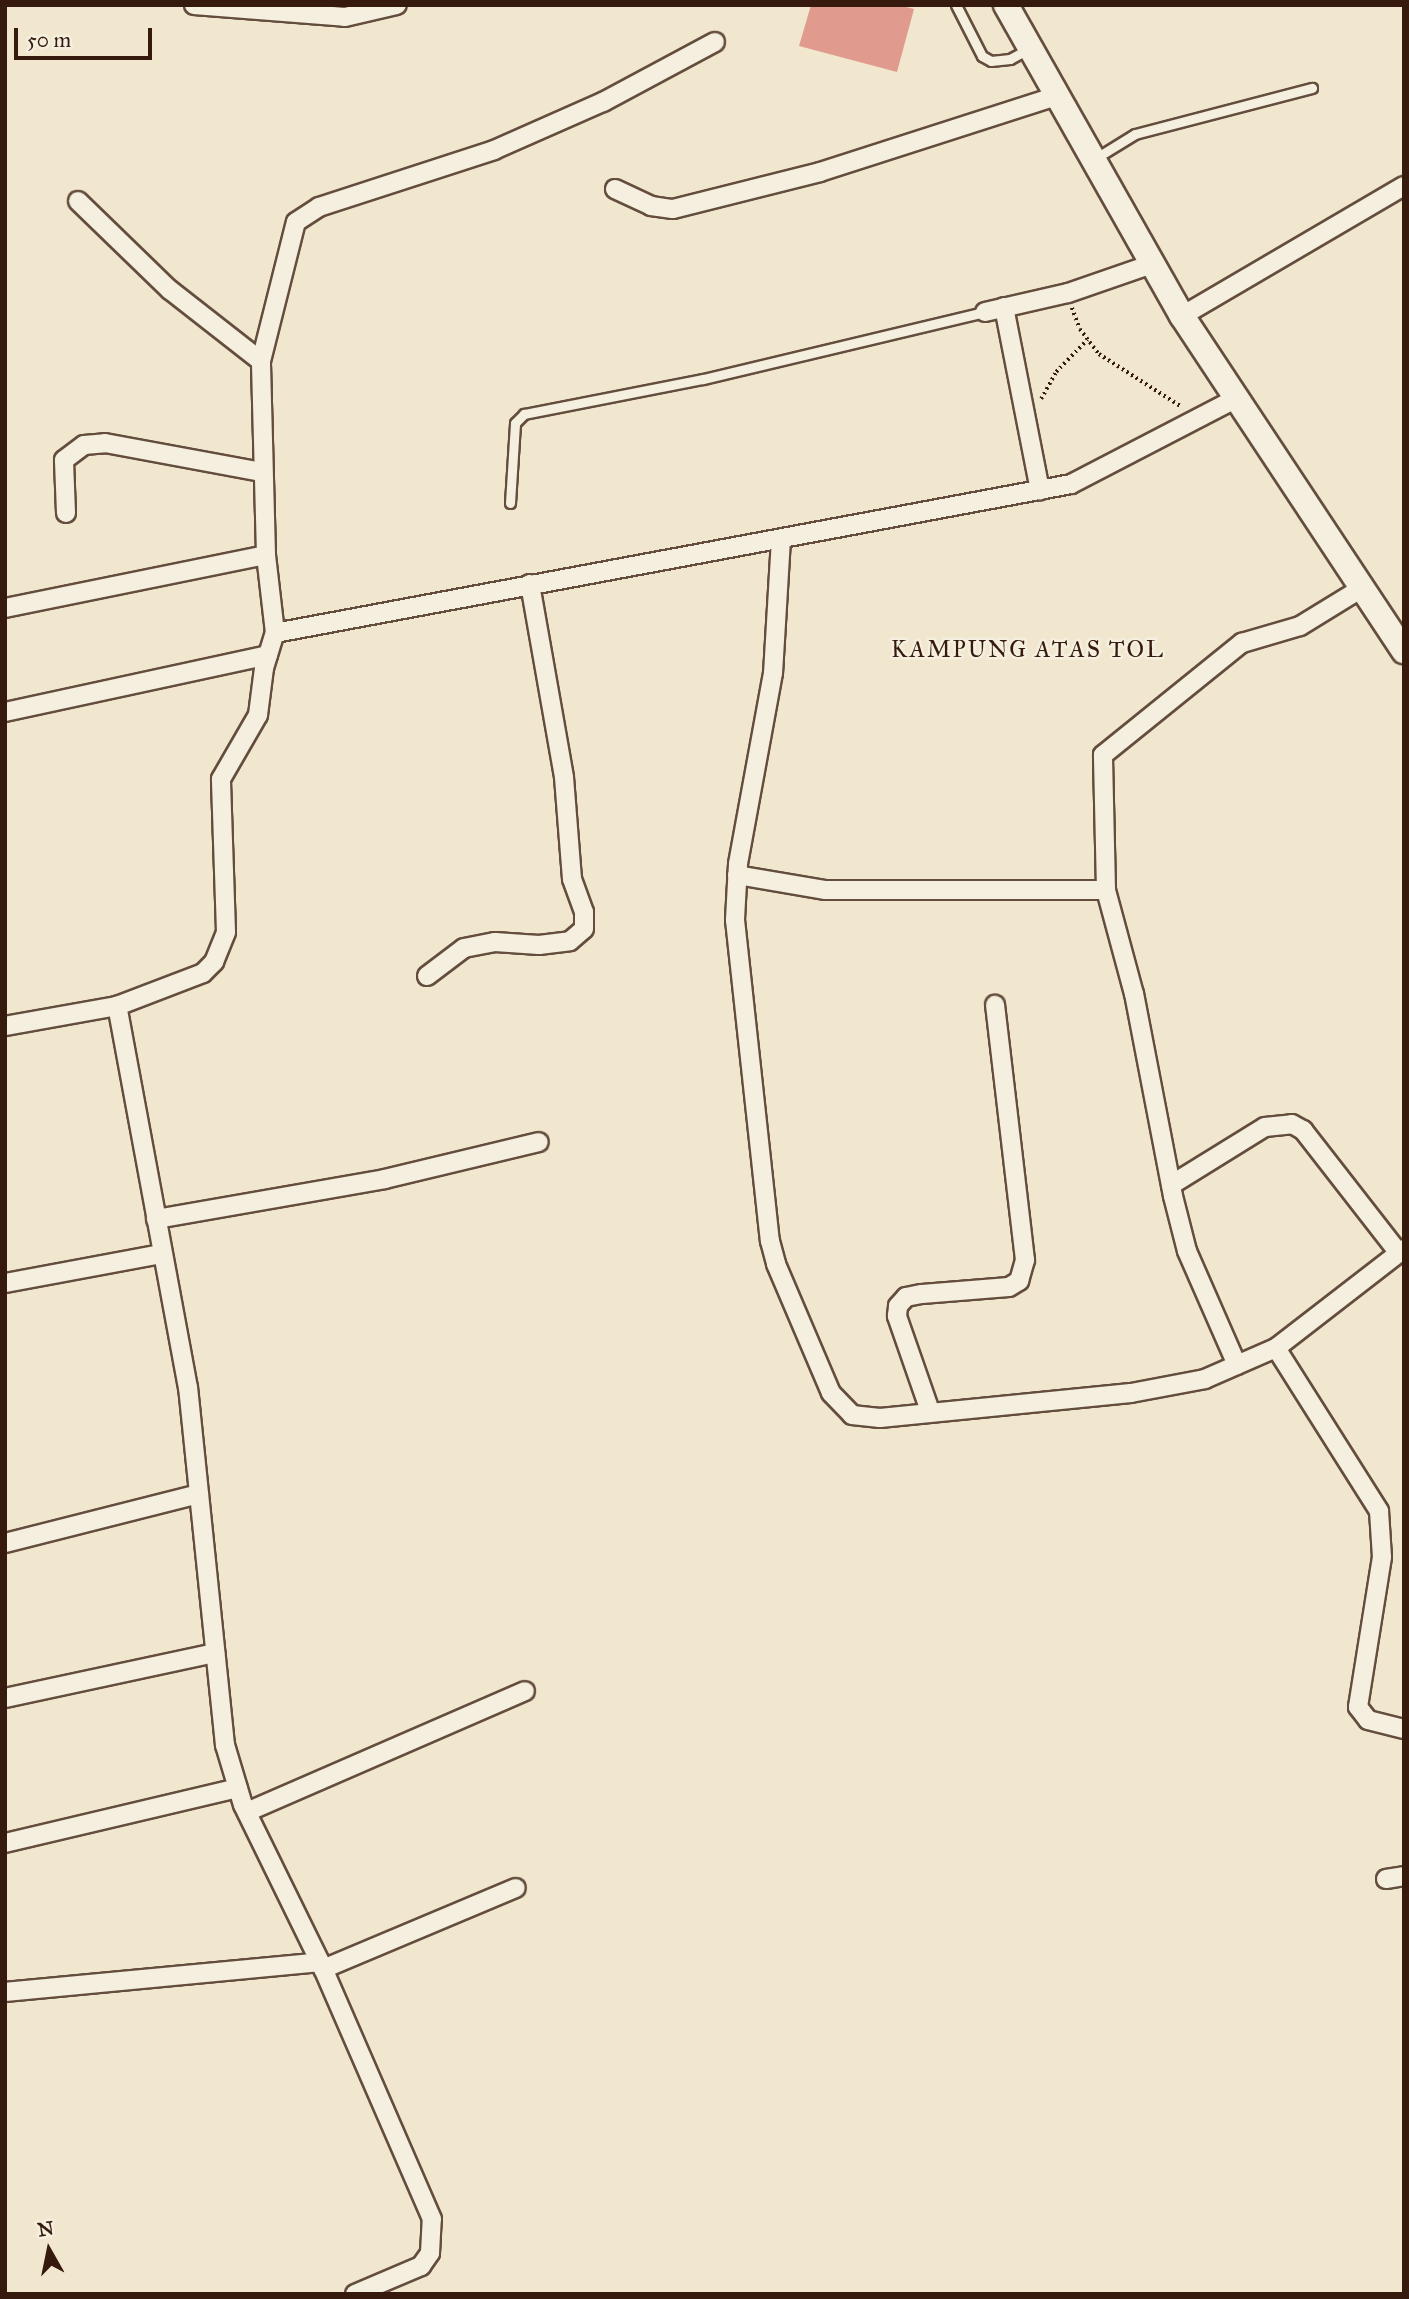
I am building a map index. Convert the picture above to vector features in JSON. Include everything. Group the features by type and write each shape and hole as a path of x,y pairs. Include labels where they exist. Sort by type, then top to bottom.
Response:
{"main road":[{"path":"1006,5 1091,161 1182,316 1234,399 1404,651"}],"street":[{"path":"194,5 345,17 397,5"},
{"path":"5,1026 117,1006 203,973 222,946 229,915 221,779 258,715 268,655 275,633 266,555 261,360 296,222 307,213 494,150 603,102 715,42"},
{"path":"615,189 651,206 673,209 820,172 1055,97"},
{"path":"1182,316 1404,186"},
{"path":"78,201 170,290 261,360"},
{"path":"985,312 1068,293 1152,264"},
{"path":"1003,307 1040,491"},
{"path":"275,633 1040,491 1104,470 1194,418 1234,399"},
{"path":"66,513 64,460 84,445 105,443 262,472"},
{"path":"781,539 773,673 737,875 735,920 776,1264 841,1407 862,1418 1142,1391 1205,1379 1276,1348 1401,1251 1303,1129 1293,1124 1265,1127 1171,1185"},
{"path":"5,608 266,555"},
{"path":"427,976 464,948 495,942 539,945 570,941 584,929 584,912 572,879 564,778 530,584"},
{"path":"1237,1365 1187,1251 1171,1185 1134,994 1106,890 1108,831 1102,768 1111,745 1242,643 1300,626 1362,588"},
{"path":"5,712 268,655"},
{"path":"737,875 827,890 1106,890"},
{"path":"930,1411 897,1316 898,1306 906,1297 922,1294 1009,1287 1019,1282 1025,1260 996,1005"},
{"path":"117,1006 188,1388 225,1745 247,1812 321,1966 432,2219 430,2253 421,2266 355,2294"},
{"path":"156,1219 385,1180 538,1143"},
{"path":"5,1283 163,1254"},
{"path":"1276,1348 1378,1511 1382,1557 1358,1707 1368,1720 1404,1730"},
{"path":"5,1542 199,1494"},
{"path":"5,1698 215,1653"},
{"path":"247,1812 525,1691"},
{"path":"5,1843 237,1788"},
{"path":"5,1992 321,1966 516,1888"}],"lane":[{"path":"956,5 982,56 991,61 1010,59 1029,49"},
{"path":"1091,161 1135,134 1312,88"},
{"path":"510,503 515,423 524,414 716,376 985,312"}],"path":[{"path":"1068,293 1087,340 1112,364 1167,393 1194,418"},
{"path":"1026,425 1056,372 1087,340"}],"building":[{"path":"811,5 898,5 914,9 897,72 799,46"}],"district":[{"name":"KAMPUNG ATAS TOL","path":"1028,649"}]}
